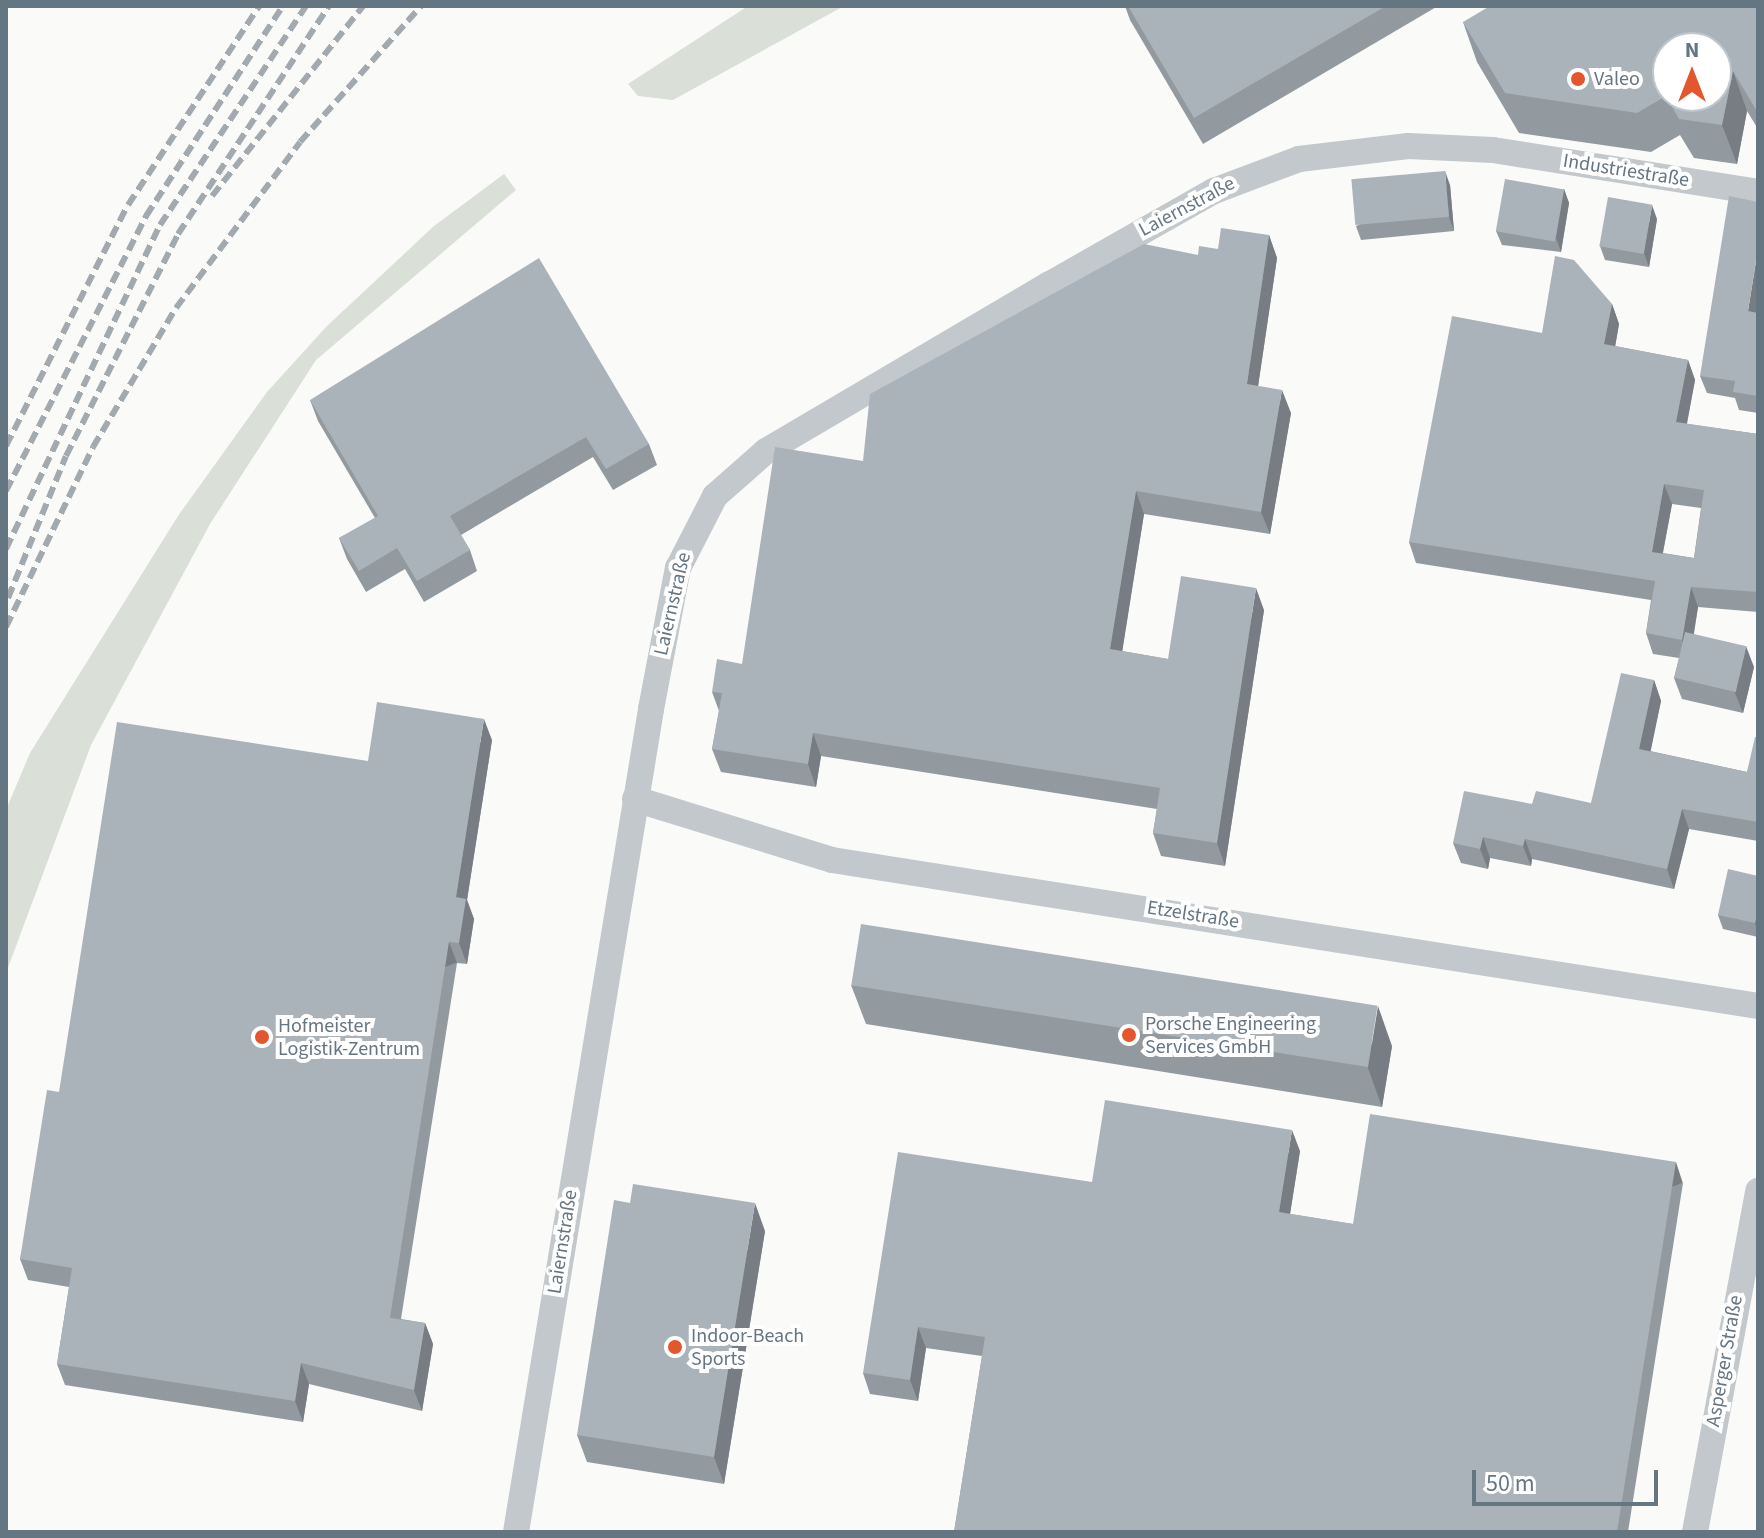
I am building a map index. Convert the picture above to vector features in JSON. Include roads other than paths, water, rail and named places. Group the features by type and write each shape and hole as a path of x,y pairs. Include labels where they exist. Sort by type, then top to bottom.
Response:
{"street":[{"name":"Laiernstraße","path":"516,1532 635,799 678,568 715,496 766,451 1245,177 1358,149 1493,150"},
{"name":"Industriestraße","path":"1493,150 1758,192"},
{"name":"Etzelstraße","path":"635,799 832,860 1758,1006"},
{"name":"Asperger Straße","path":"1695,1532 1751,1254 1758,1191"}],"railway":[{"path":"6,446 128,205 259,6"},
{"path":"6,491 146,216 283,6"},
{"path":"6,549 160,225 306,6"},
{"path":"8,598 66,456 178,234 329,6"},
{"path":"212,196 363,6"},
{"path":"6,627 93,447 176,308 300,142 421,6"}],"place":[{"name":"Valeo","path":"1578,79"},
{"name":"Porsche Engineering Services GmbH","path":"1129,1035"},
{"name":"Hofmeister Logistik-Zentrum","path":"262,1037"},
{"name":"Indoor-Beach Sports","path":"675,1347"}]}
